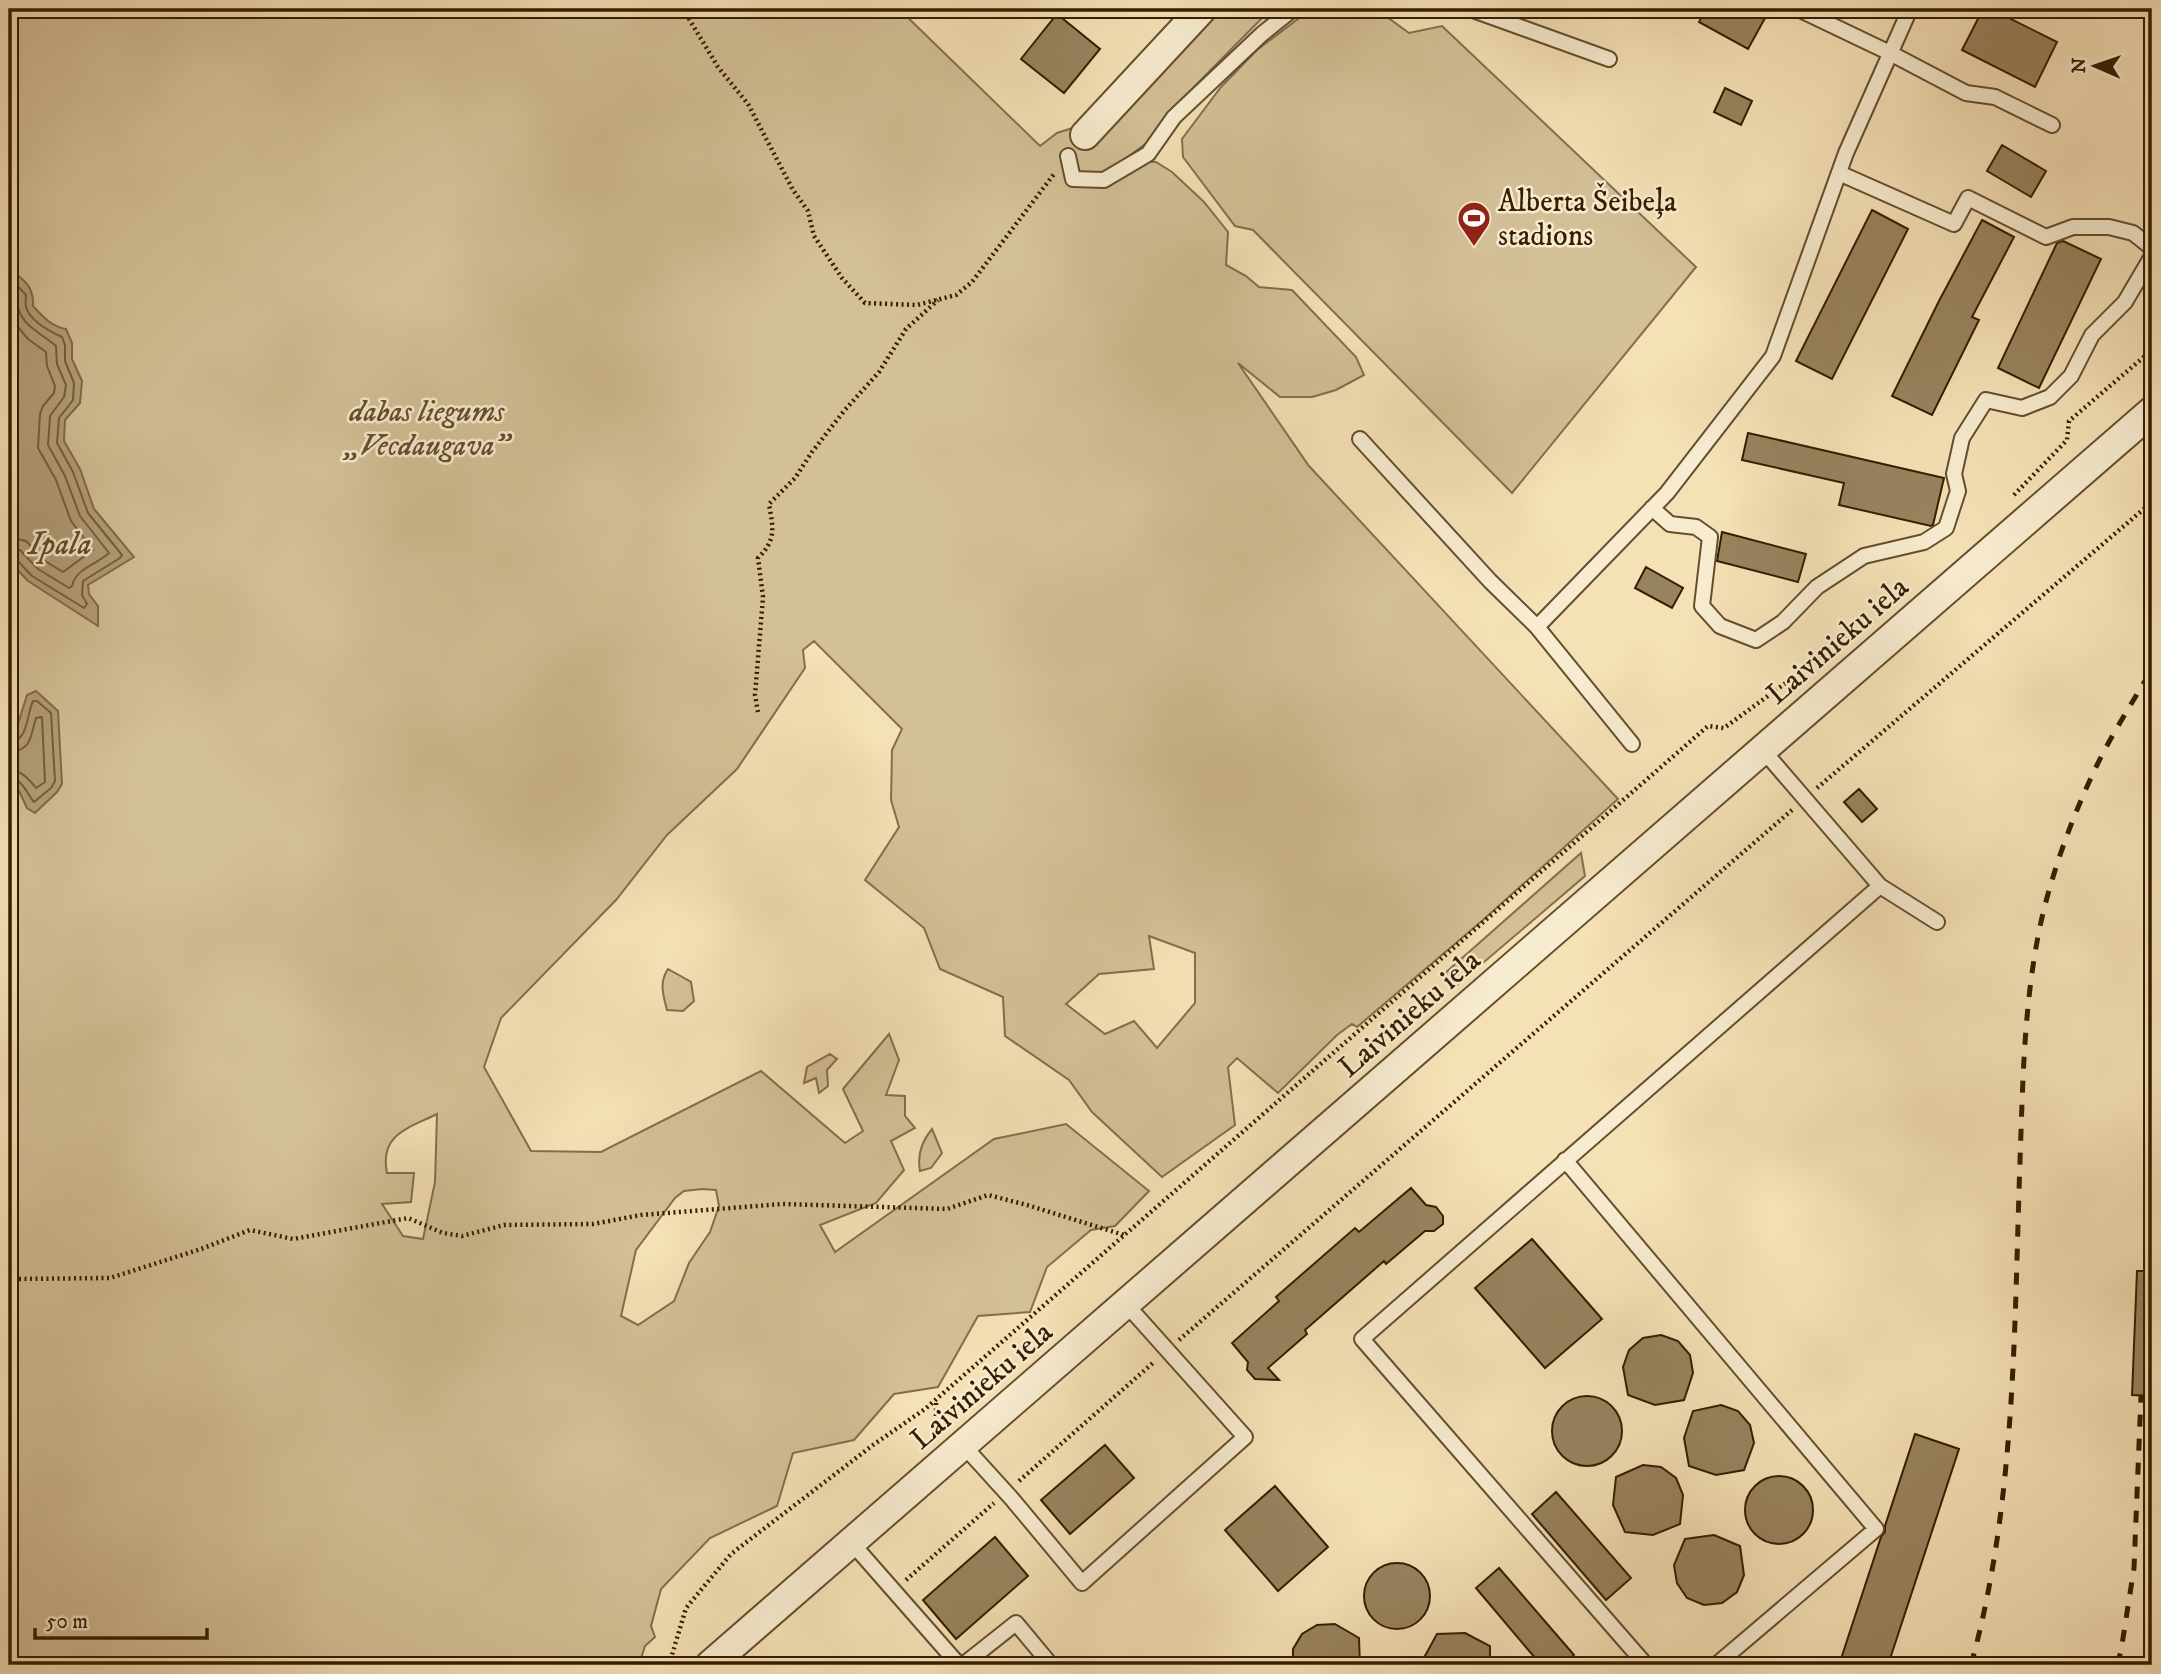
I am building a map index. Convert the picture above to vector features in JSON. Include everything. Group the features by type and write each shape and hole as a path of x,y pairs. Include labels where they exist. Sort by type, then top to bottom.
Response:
{"street":[{"path":"1077,145 1202,9"},
{"name":"Laivinieku iela","path":"710,1665 2152,411"}],"lane":[{"path":"1077,145 1073,179 1104,180 1148,154 1174,117 1262,34 1293,9"},
{"path":"1470,9 1609,59"},
{"path":"1798,9 1966,93 1995,97 2052,125"},
{"path":"1537,627 1667,493 1773,356 1839,173 1910,9"},
{"path":"1839,173 1954,224 1968,198 2046,237 2073,227 2109,227 2133,233 2152,248"},
{"path":"1652,508 1670,524 1696,527 1710,537 1702,606 1720,626 1756,640 1783,622 1817,586 1864,555 1924,542 1946,528 1958,491 1954,474 1962,439 1986,400 2022,408 2050,397 2071,376 2092,335 2125,302 2152,256"},
{"path":"1360,439 1490,581 1537,627 1632,744"},
{"path":"1762,749 1880,886 1937,922"},
{"path":"1646,1665 1362,1339 1880,886"},
{"path":"1565,1160 1876,1528 1716,1665"},
{"path":"963,1445 1082,1583 1245,1437 1126,1304"},
{"path":"851,1542 961,1665 1016,1623 1051,1665"}],"path":[{"path":"683,9 718,67 748,104 793,190 808,211 814,236 842,278 865,303 917,305 956,295 972,282 1077,145"},
{"path":"758,712 755,695 763,597 758,558 774,533 769,503 795,478 844,411 879,372 905,329 939,300"},
{"path":"2012,497 2067,440 2069,421 2152,349"},
{"path":"894,1590 1849,758 2152,502"},
{"path":"669,1665 687,1608 732,1554 873,1445 925,1409 1708,726 1724,728 1860,629"},
{"path":"9,1276 13,1279 110,1278 250,1230 293,1239 408,1218 443,1233 463,1236 505,1225 593,1224 641,1215 782,1204 947,1209 988,1195 1125,1235"}],"green space":[{"name":"dabas liegums „Vecdaugava”","path":"9,9 899,9 1040,146 1057,133 1091,122 1208,9 1271,9 1170,111 1159,134 1129,156 1145,162 1156,162 1172,172 1204,202 1228,232 1226,265 1259,287 1292,290 1356,357 1364,375 1336,390 1312,397 1280,397 1238,363 1309,466 1618,799 1483,920 1357,1027 1352,1024 1337,1035 1278,1093 1237,1058 1228,1067 1235,1125 1162,1177 1092,1112 1069,1080 1005,1036 1003,997 940,969 924,928 865,880 899,827 891,800 892,750 902,729 814,641 803,650 805,668 737,769 667,835 616,900 501,1018 484,1067 531,1151 601,1152 761,1071 845,1143 863,1131 843,1089 889,1034 899,1060 886,1095 905,1096 905,1116 915,1128 891,1141 904,1170 876,1203 820,1225 835,1252 994,1139 1066,1124 1149,1191 1115,1226 1091,1230 1047,1267 1030,1312 978,1316 938,1387 894,1394 854,1440 793,1453 777,1506 710,1538 661,1589 651,1626 655,1637 645,1646 639,1665 9,1665","holes":["1149,936 1195,953 1195,1003 1157,1048 1134,1021 1105,1034 1066,1004 1099,974 1154,969","437,1114 435,1182 423,1239 403,1236 382,1204 411,1202 414,1173 387,1173 386,1160 392,1141 407,1129","716,1190 719,1206 710,1232 689,1263 674,1301 638,1325 621,1316 636,1250 675,1198 684,1191"]},
{"name":"Alberta Šeibeļa stadions","path":"1311,9 1376,9 1409,33 1442,26 1696,267 1512,493 1253,230 1235,226 1183,157 1182,139 1221,87 1257,50"},
{"path":"1581,853 1585,876 1456,986 1444,974"},
{"path":"668,969 691,982 694,1001 683,1011 667,1010 663,984"},
{"path":"830,1054 837,1059 827,1070 828,1086 819,1093 816,1078 804,1083 807,1067"},
{"path":"932,1129 942,1153 931,1168 920,1171 921,1149"}],"water":[{"name":"Ipala","path":"9,268 30,288 33,306 52,323 66,329 72,343 72,359 82,381 80,403 65,420 64,441 80,469 94,509 134,557 88,585 89,594 98,606 98,626 28,581 9,561"},
{"path":"36,691 58,711 62,784 35,813 27,808 19,791 9,784 9,738 17,732 27,695"}],"building":[{"path":"1706,9 1770,9 1748,49 1699,22"},
{"path":"1983,9 1991,9 2057,42 2035,87 1962,50"},
{"path":"1057,14 1100,49 1064,93 1021,59"},
{"path":"1725,88 1752,101 1741,125 1714,112"},
{"path":"2002,145 2046,171 2031,197 1987,171"},
{"path":"1872,210 1908,229 1832,379 1796,361"},
{"path":"1982,220 2014,237 1972,317 1979,320 1932,415 1892,396"},
{"path":"2063,241 2101,259 2039,388 1998,368 2057,243"},
{"path":"1748,433 1944,478 1933,525 1839,505 1844,483 1742,460"},
{"path":"1722,532 1806,554 1798,582 1717,561"},
{"path":"1646,567 1683,588 1672,608 1635,588"},
{"path":"1859,789 1877,809 1862,822 1844,802"},
{"path":"1411,1188 1426,1205 1436,1207 1443,1216 1443,1224 1434,1231 1425,1231 1386,1264 1384,1261 1305,1330 1307,1334 1268,1368 1279,1380 1255,1379 1247,1370 1248,1362 1232,1343 1279,1301 1276,1297 1355,1228 1359,1232"},
{"path":"1532,1239 1602,1319 1545,1368 1475,1288"},
{"path":"2137,1271 2152,1271 2152,1396 2132,1395"},
{"path":"1661,1335 1678,1341 1690,1355 1693,1373 1684,1400 1655,1405 1628,1395 1623,1367 1629,1350 1643,1338"},
{"path":"1587,1396 1612,1406 1622,1431 1612,1456 1587,1466 1562,1456 1552,1431 1562,1406"},
{"path":"1721,1405 1738,1411 1750,1425 1754,1443 1744,1470 1716,1475 1689,1466 1684,1438 1693,1411"},
{"path":"1915,1434 1959,1449 1888,1665 1839,1665 1881,1537 1885,1532"},
{"path":"1105,1445 1134,1478 1070,1534 1041,1500"},
{"path":"1643,1465 1661,1467 1676,1478 1683,1495 1680,1524 1653,1535 1625,1532 1613,1505 1616,1477"},
{"path":"1772,1476 1786,1476 1798,1481 1808,1491 1813,1510 1808,1529 1798,1539 1786,1544 1772,1544 1760,1539 1750,1529 1745,1517 1745,1503 1750,1491 1760,1481"},
{"path":"1275,1486 1328,1547 1278,1591 1225,1530"},
{"path":"1556,1492 1631,1578 1606,1600 1532,1514"},
{"path":"1714,1535 1740,1546 1744,1575 1737,1592 1722,1603 1704,1605 1687,1598 1677,1583 1674,1565 1685,1539"},
{"path":"995,1537 1028,1576 956,1639 923,1600"},
{"path":"1390,1563 1404,1563 1416,1568 1425,1577 1430,1596 1428,1609 1421,1620 1404,1629 1390,1629 1378,1624 1369,1615 1364,1603 1364,1589 1369,1577 1378,1568"},
{"path":"1499,1568 1574,1655 1562,1665 1541,1665 1476,1588"},
{"path":"1335,1624 1359,1638 1360,1665 1293,1665 1293,1649 1302,1634 1317,1625"},
{"path":"1465,1633 1490,1646 1490,1665 1420,1665 1437,1634"}],"railway":[{"path":"1971,1665 1986,1603 2005,1478 2014,1352 2024,1066 2028,1003 2037,940 2055,871 2083,797 2105,749 2152,669"},
{"path":"2149,1145 2152,1049"},
{"path":"2117,1665 2134,1568 2141,1396"}],"place":[{"name":"Alberta Šeibeļa stadions","path":"1474,248"}]}
